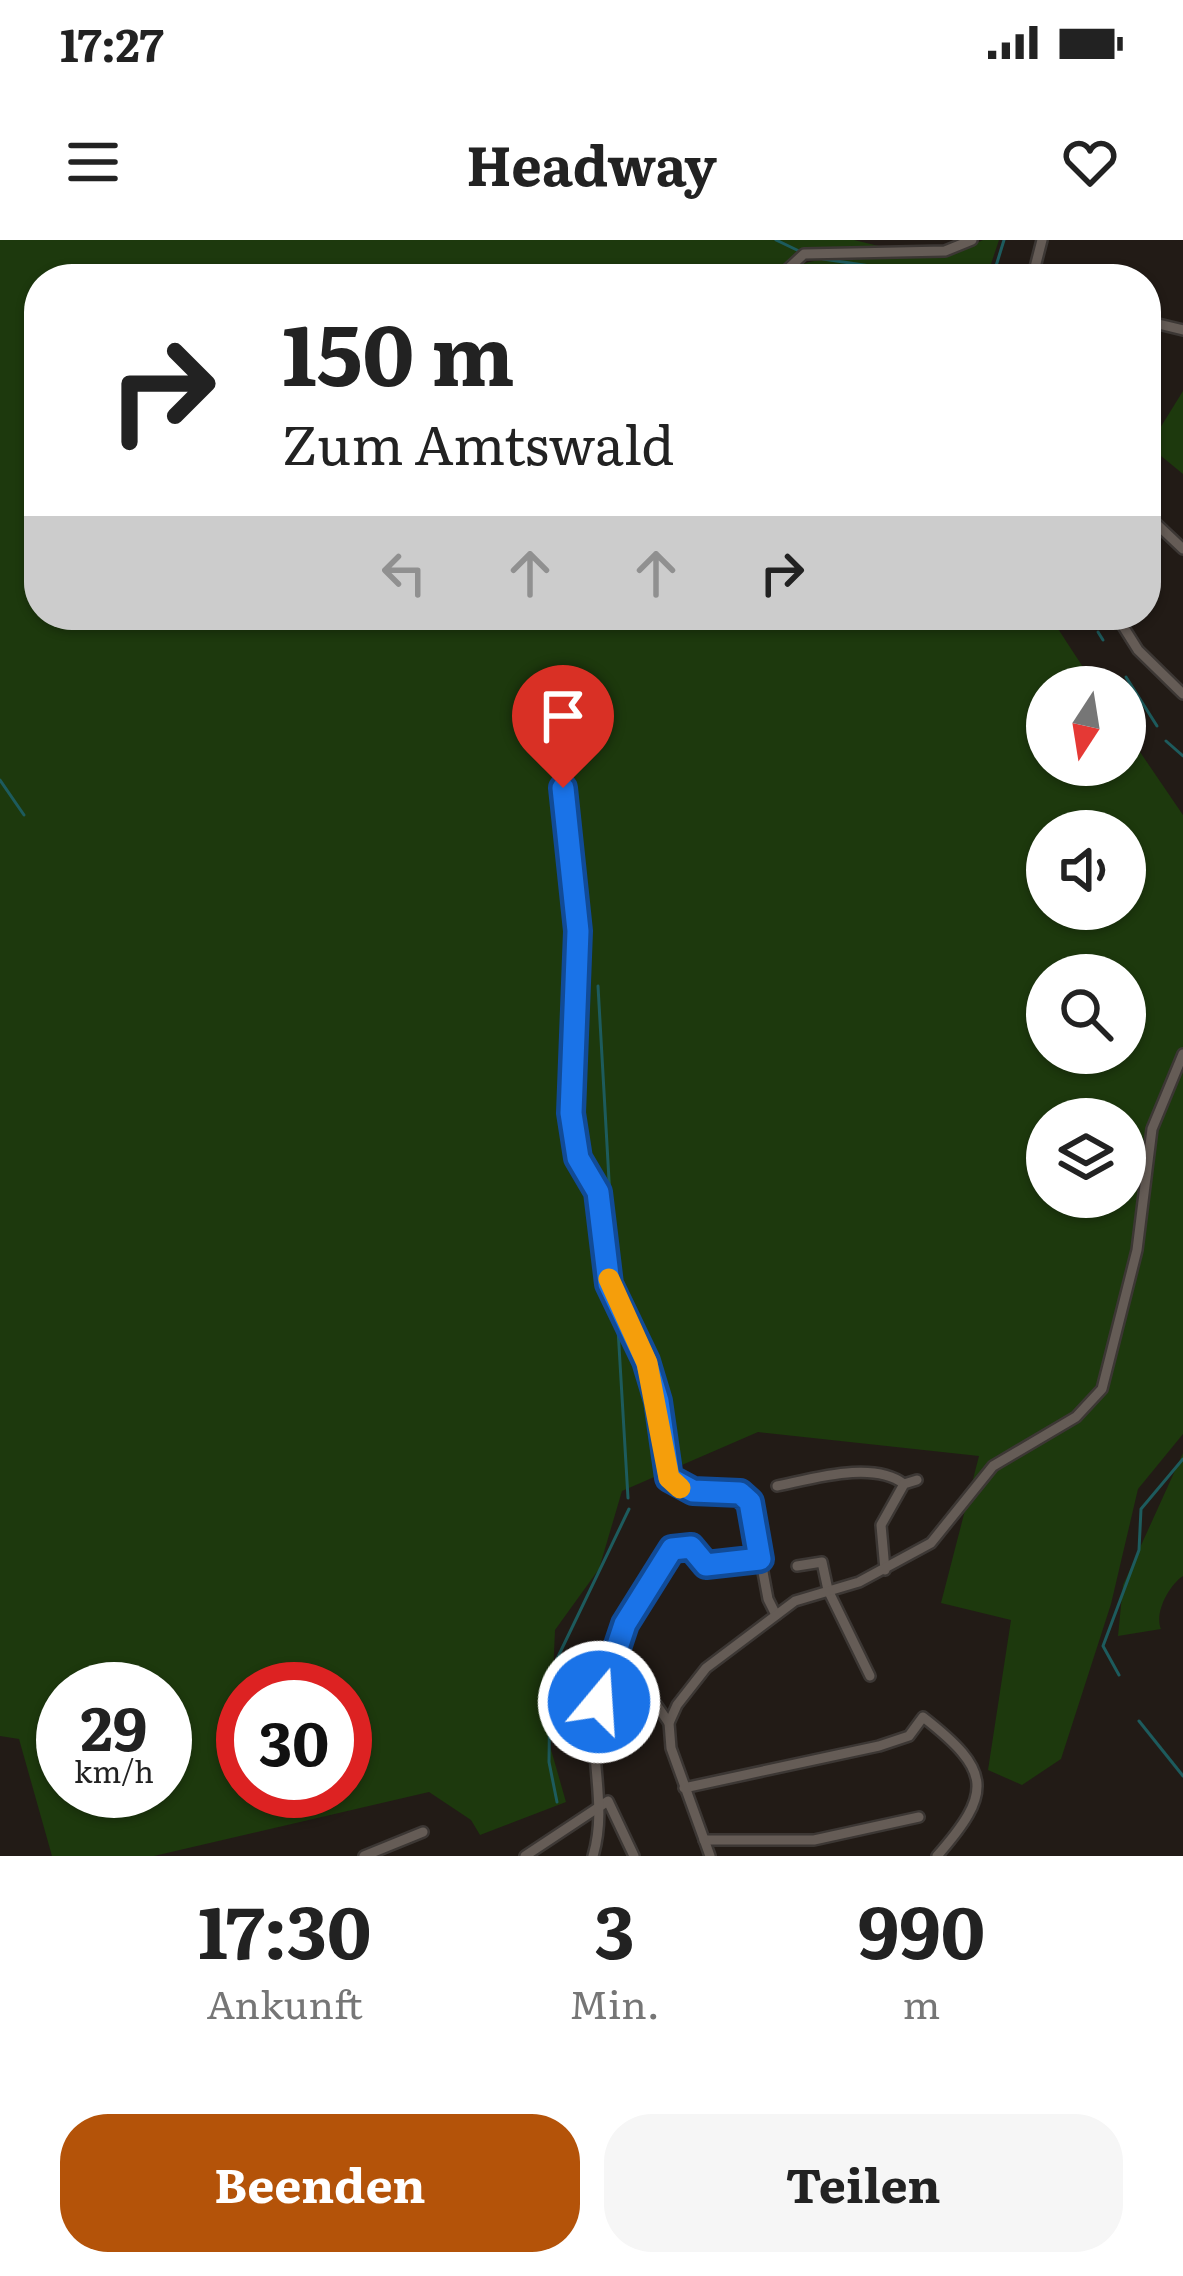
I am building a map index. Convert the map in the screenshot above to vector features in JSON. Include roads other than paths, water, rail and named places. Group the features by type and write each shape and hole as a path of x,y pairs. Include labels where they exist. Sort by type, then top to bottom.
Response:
{"street":[{"path":"793,264 804,254 945,251 973,240"},
{"path":"1161,528 1183,549"},
{"path":"1125,630 1138,650 1183,694"},
{"path":"543,714 578,735 561,762 578,931 571,1113 578,1158 598,1192 609,1284 647,1363 669,1478 693,1491 740,1493 750,1502 776,1615"},
{"path":"669,1723 706,1668 805,1595 885,1570 931,1543 993,1466 1076,1417 1102,1389 1137,1250 1152,1129 1183,1054"},
{"path":"777,1486 871,1474 895,1477 904,1484"},
{"path":"885,1570 880,1525 904,1484 917,1480"},
{"path":"593,1856 600,1802 594,1728 616,1646 672,1549 691,1547 706,1565 760,1559"},
{"path":"797,1566 822,1562 828,1589 869,1676"},
{"path":"616,1646 669,1723 684,1788 710,1856"},
{"path":"684,1788 879,1746 909,1736 923,1718 959,1745 977,1781 978,1800 968,1822 937,1856"},
{"path":"524,1856 600,1802 612,1804 634,1856"},
{"path":"704,1840 814,1840 919,1817"},
{"path":"364,1856 423,1832"}],"waterway":[{"path":"776,240 799,251"},
{"path":"997,264 1004,240"},
{"path":"823,259 857,264"},
{"path":"1098,632 1103,640"},
{"path":"1146,709 1157,726"},
{"path":"1166,741 1183,756"},
{"path":"0,780 24,815"},
{"path":"598,986 615,1286"},
{"path":"617,1312 628,1498"},
{"path":"1119,1675 1103,1646 1139,1550 1141,1509 1183,1459"},
{"path":"555,1663 629,1509"},
{"path":"550,1678 549,1762 557,1802"},
{"path":"1139,1721 1183,1776"}]}
